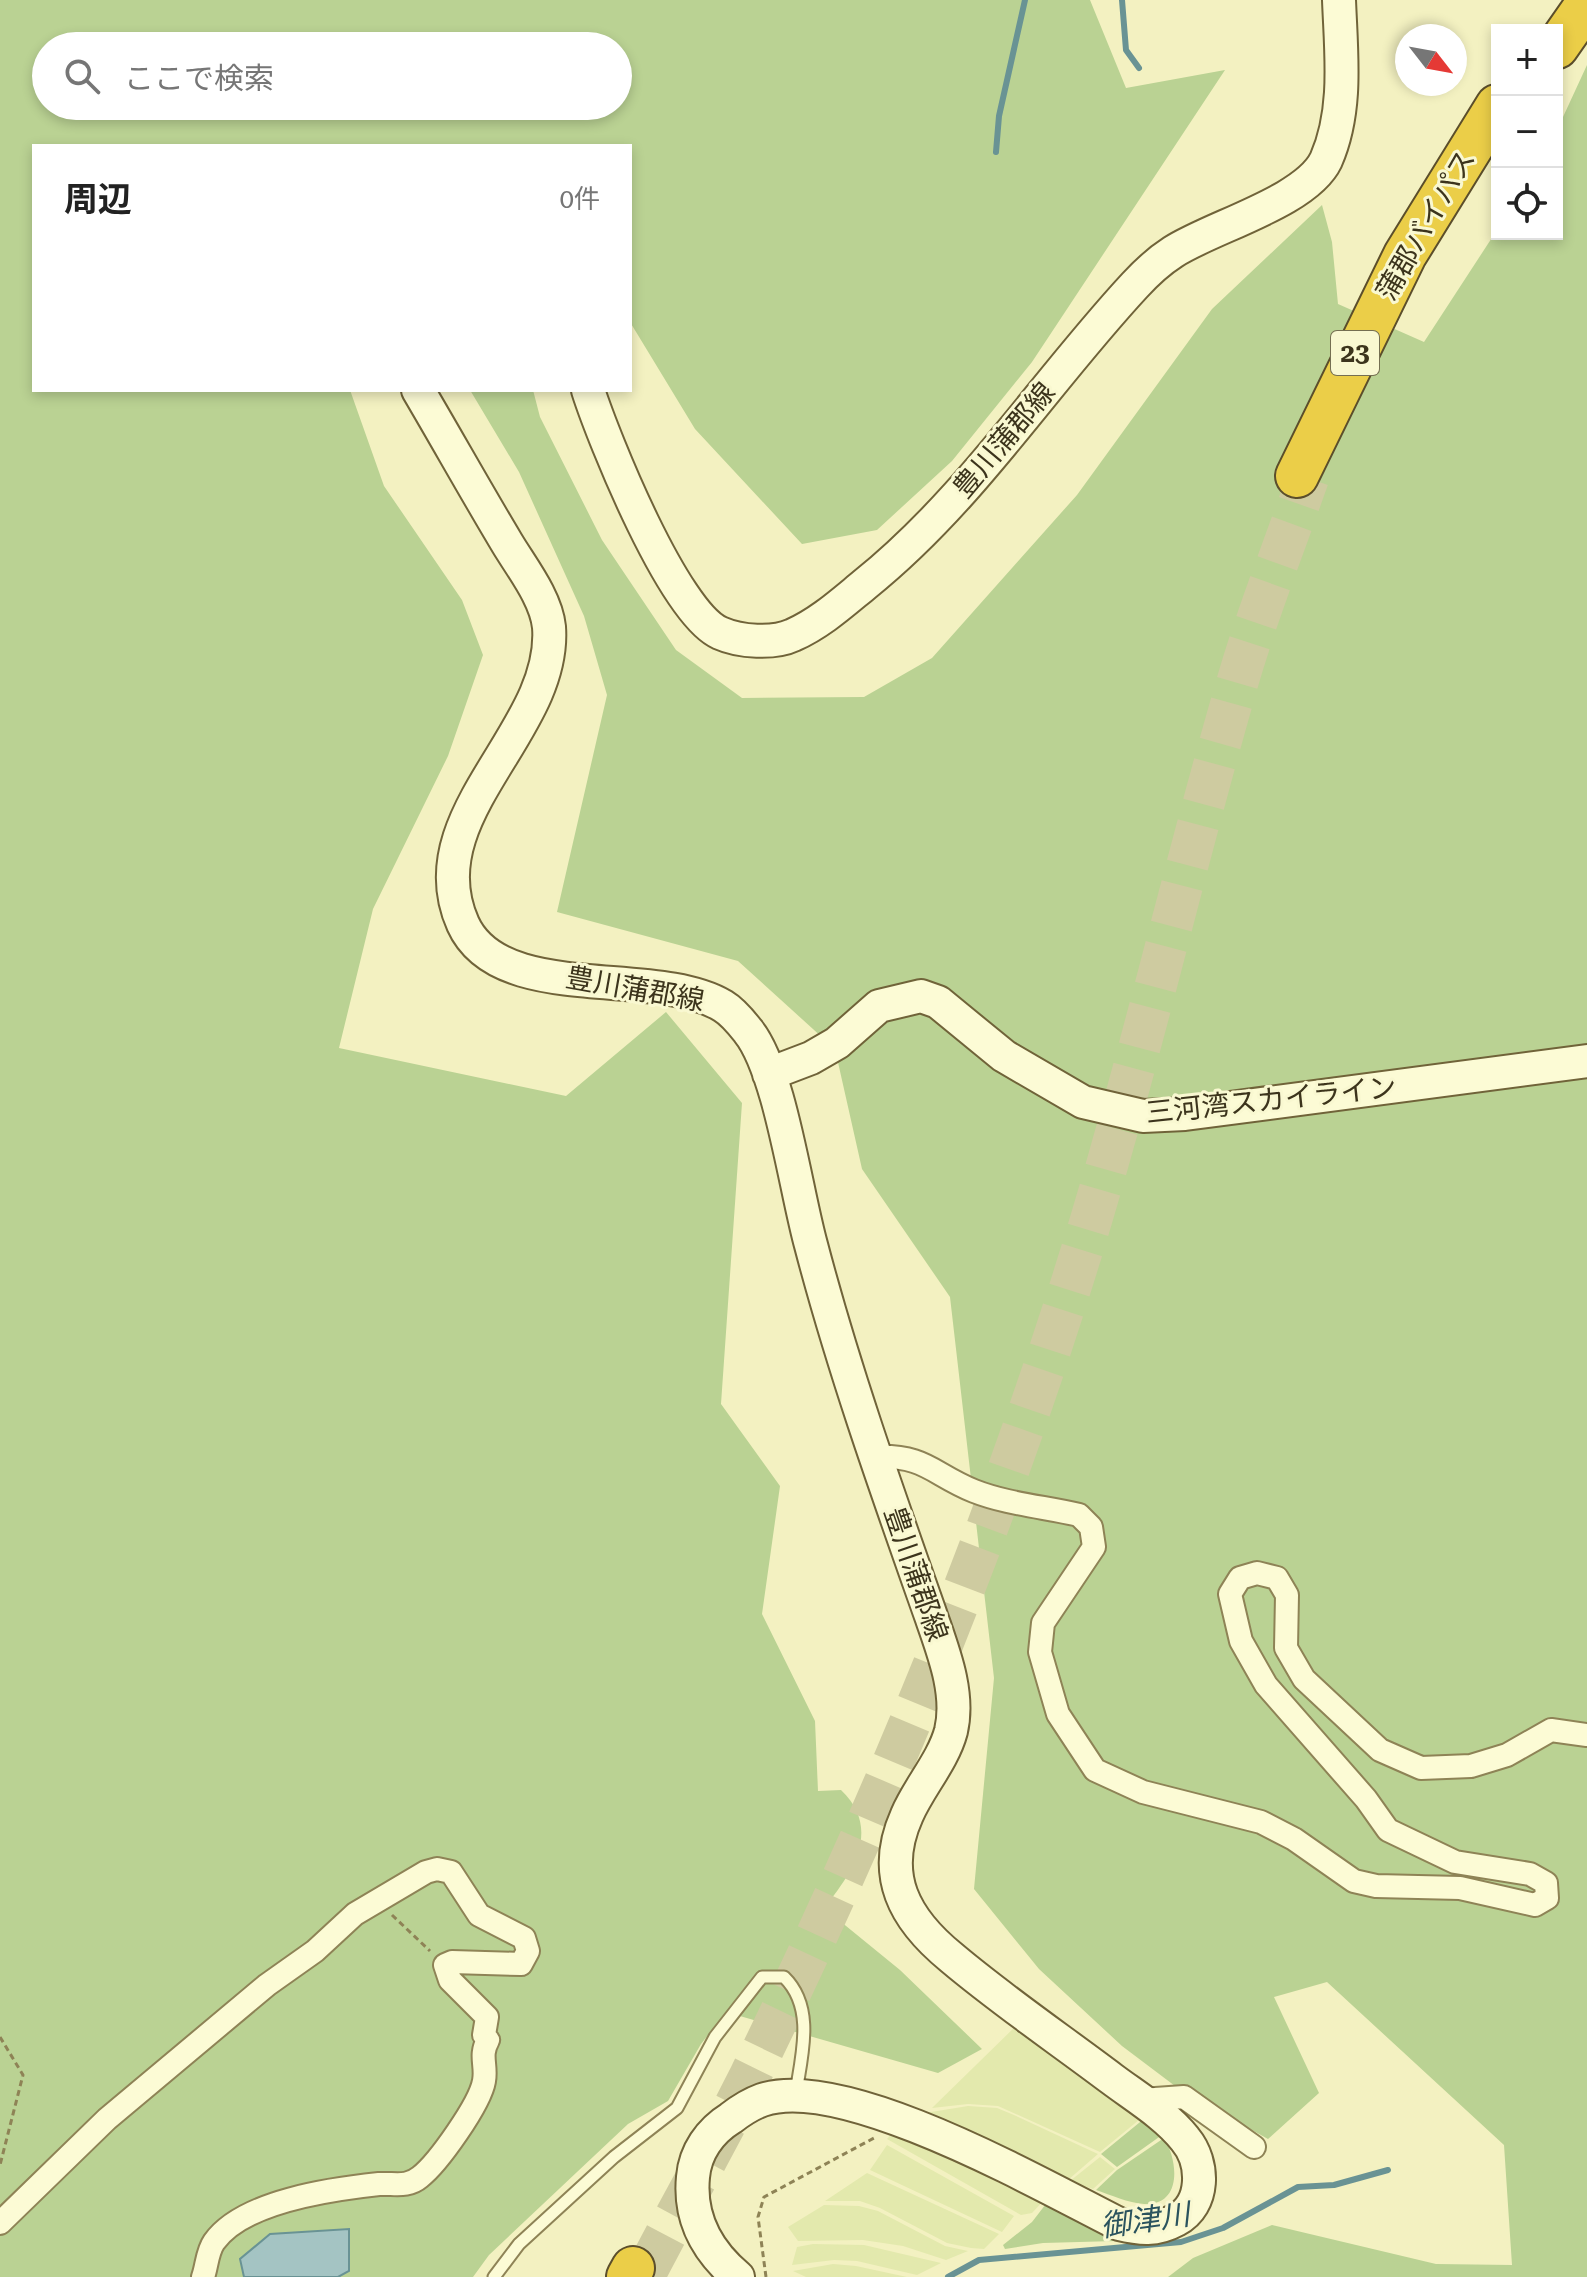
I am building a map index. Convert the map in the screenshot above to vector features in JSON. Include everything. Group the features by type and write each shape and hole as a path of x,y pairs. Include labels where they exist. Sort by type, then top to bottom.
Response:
{"highway":[{"path":"1555,24 1573,0"},
{"path":"1563,38 1587,4"},
{"name":"蒲郡バイパス","path":"1308,466 1459,163 1491,115"},
{"name":"蒲郡バイパス","path":"1410,258 1491,138"}],"main road":[{"name":"豊川蒲郡線","path":"589,392 609,451 671,574 695,612 718,633 740,639 791,637 818,622 901,556 968,487 1104,318 1147,273 1174,251 1276,202 1304,184 1325,163 1342,94 1339,0"},
{"name":"豊川蒲郡線","path":"419,392 534,586 549,625 543,674 525,714 474,803 457,843 455,886 462,923 481,950 509,968 695,994 728,1008 754,1038 769,1074 811,1247 875,1457 947,1663 952,1697 951,1731 905,1818 896,1858 898,1892 915,1922 948,1956 1141,2100 1184,2136 1194,2152 1199,2173 1200,2187 1185,2216 1158,2228 1119,2224 985,2155 902,2123 845,2103 796,2096 764,2099 724,2122 703,2143 694,2170 691,2197 697,2225 710,2248 738,2277"},
{"name":"三河湾スカイライン","path":"769,1074 811,1058 837,1043 879,1006 921,996 938,1002 1004,1056 1046,1083 1083,1102 1143,1116 1185,1114 1587,1061"}],"street":[{"path":"875,1457 903,1456 927,1464 975,1491 1079,1515 1091,1527 1094,1547 1043,1623 1040,1652 1058,1714 1095,1770 1143,1792 1261,1822 1294,1839 1354,1881 1376,1886 1460,1888 1535,1905 1547,1898 1546,1883 1530,1874 1455,1862 1388,1830 1366,1799 1266,1685 1241,1641 1230,1594 1240,1578 1257,1573 1277,1578 1287,1595 1286,1648 1298,1669 1304,1679 1380,1750 1421,1768 1471,1766 1507,1755 1551,1730 1587,1735"},
{"path":"0,2223 107,2119 267,1985 377,1900 426,1872 444,1870 457,1878 479,1915 516,1933 528,1944 528,1956 521,1964 452,1962 445,1965 450,1980 487,2017 484,2035 488,2040 481,2052 484,2084 430,2166 411,2183 378,2184 290,2199 254,2213 218,2237 210,2248 203,2277"},
{"path":"1141,2100 1184,2097 1254,2147"}],"lane":[{"path":"494,2277 519,2244 614,2157 677,2108 715,2037 762,1977 784,1977 800,1996 803,2049 796,2096"}],"path":[{"path":"377,1900 445,1965"},
{"path":"0,2037 23,2075 0,2165"},
{"path":"766,2277 758,2217 764,2197 902,2123"}],"green space":[{"path":"0,0 1090,0 1126,88 1225,70 1032,362 952,461 877,530 802,544 695,429 632,325 632,144 32,144 32,392 351,392 384,486 462,600 483,655 448,756 373,909 339,1048 566,1096 666,1012 742,1103 721,1404 780,1486 762,1614 815,1721 818,1791 841,1790 860,1820 859,1850 853,1865 824,1908 900,1970 982,2049 938,2073 726,2012 701,2044 668,2101 628,2124 489,2255 473,2277 0,2277"},
{"path":"1587,65 1587,2277 1168,2277 1193,2258 1272,2225 1436,2264 1512,2265 1504,2145 1327,1982 1274,1997 1319,2093 1268,2139 1179,2089 1122,2046 1039,1969 974,1889 994,1678 950,1297 862,1169 835,1049 738,961 557,912 607,695 584,616 519,472 471,392 534,392 540,417 602,540 676,650 742,698 864,697 932,658 1077,495 1212,309 1322,205 1332,242 1338,304 1424,342 1491,239 1563,240 1563,117"},
{"path":"1020,2022 1145,2115 1100,2152 998,2106 968,2104 932,2108"},
{"path":"968,2106 997,2108 1098,2154 1068,2180 993,2141 925,2113"},
{"path":"1145,2118 1162,2135 1117,2167 1101,2154"},
{"path":"895,2130 1046,2198 1032,2213 1021,2215 887,2139"},
{"path":"1164,2138 1174,2169 1174,2180 1166,2198 1157,2203 1144,2204 1096,2190 1117,2170"},
{"path":"887,2145 1014,2216 1002,2232 870,2170"},
{"path":"1100,2157 1115,2169 1093,2189 1070,2181"},
{"path":"867,2173 999,2234 984,2249 971,2248 947,2243 860,2201 825,2201"},
{"path":"1049,2200 1152,2240 1043,2243 1005,2249 1003,2245 1032,2222"},
{"path":"824,2205 859,2206 878,2211 945,2246 968,2251 946,2260 903,2246 863,2240 798,2241 788,2227"},
{"path":"813,2244 864,2245 941,2263 917,2275 857,2261 834,2260 792,2265 797,2247"},
{"path":"833,2264 907,2277 806,2277 793,2271"}],"water":[{"path":"349,2229 349,2271 338,2277 244,2277 240,2259 270,2234"}],"waterway":[{"path":"996,152 999,116 1025,0"},
{"path":"1122,0 1126,50 1139,68"},
{"name":"御津川","path":"948,2277 979,2260 1181,2242 1223,2228 1298,2187 1334,2185 1388,2170"}],"tunnel":[{"path":"646,2272 750,2076 841,1882 926,1685 1003,1485 1095,1208 1244,661 1308,478"}]}
